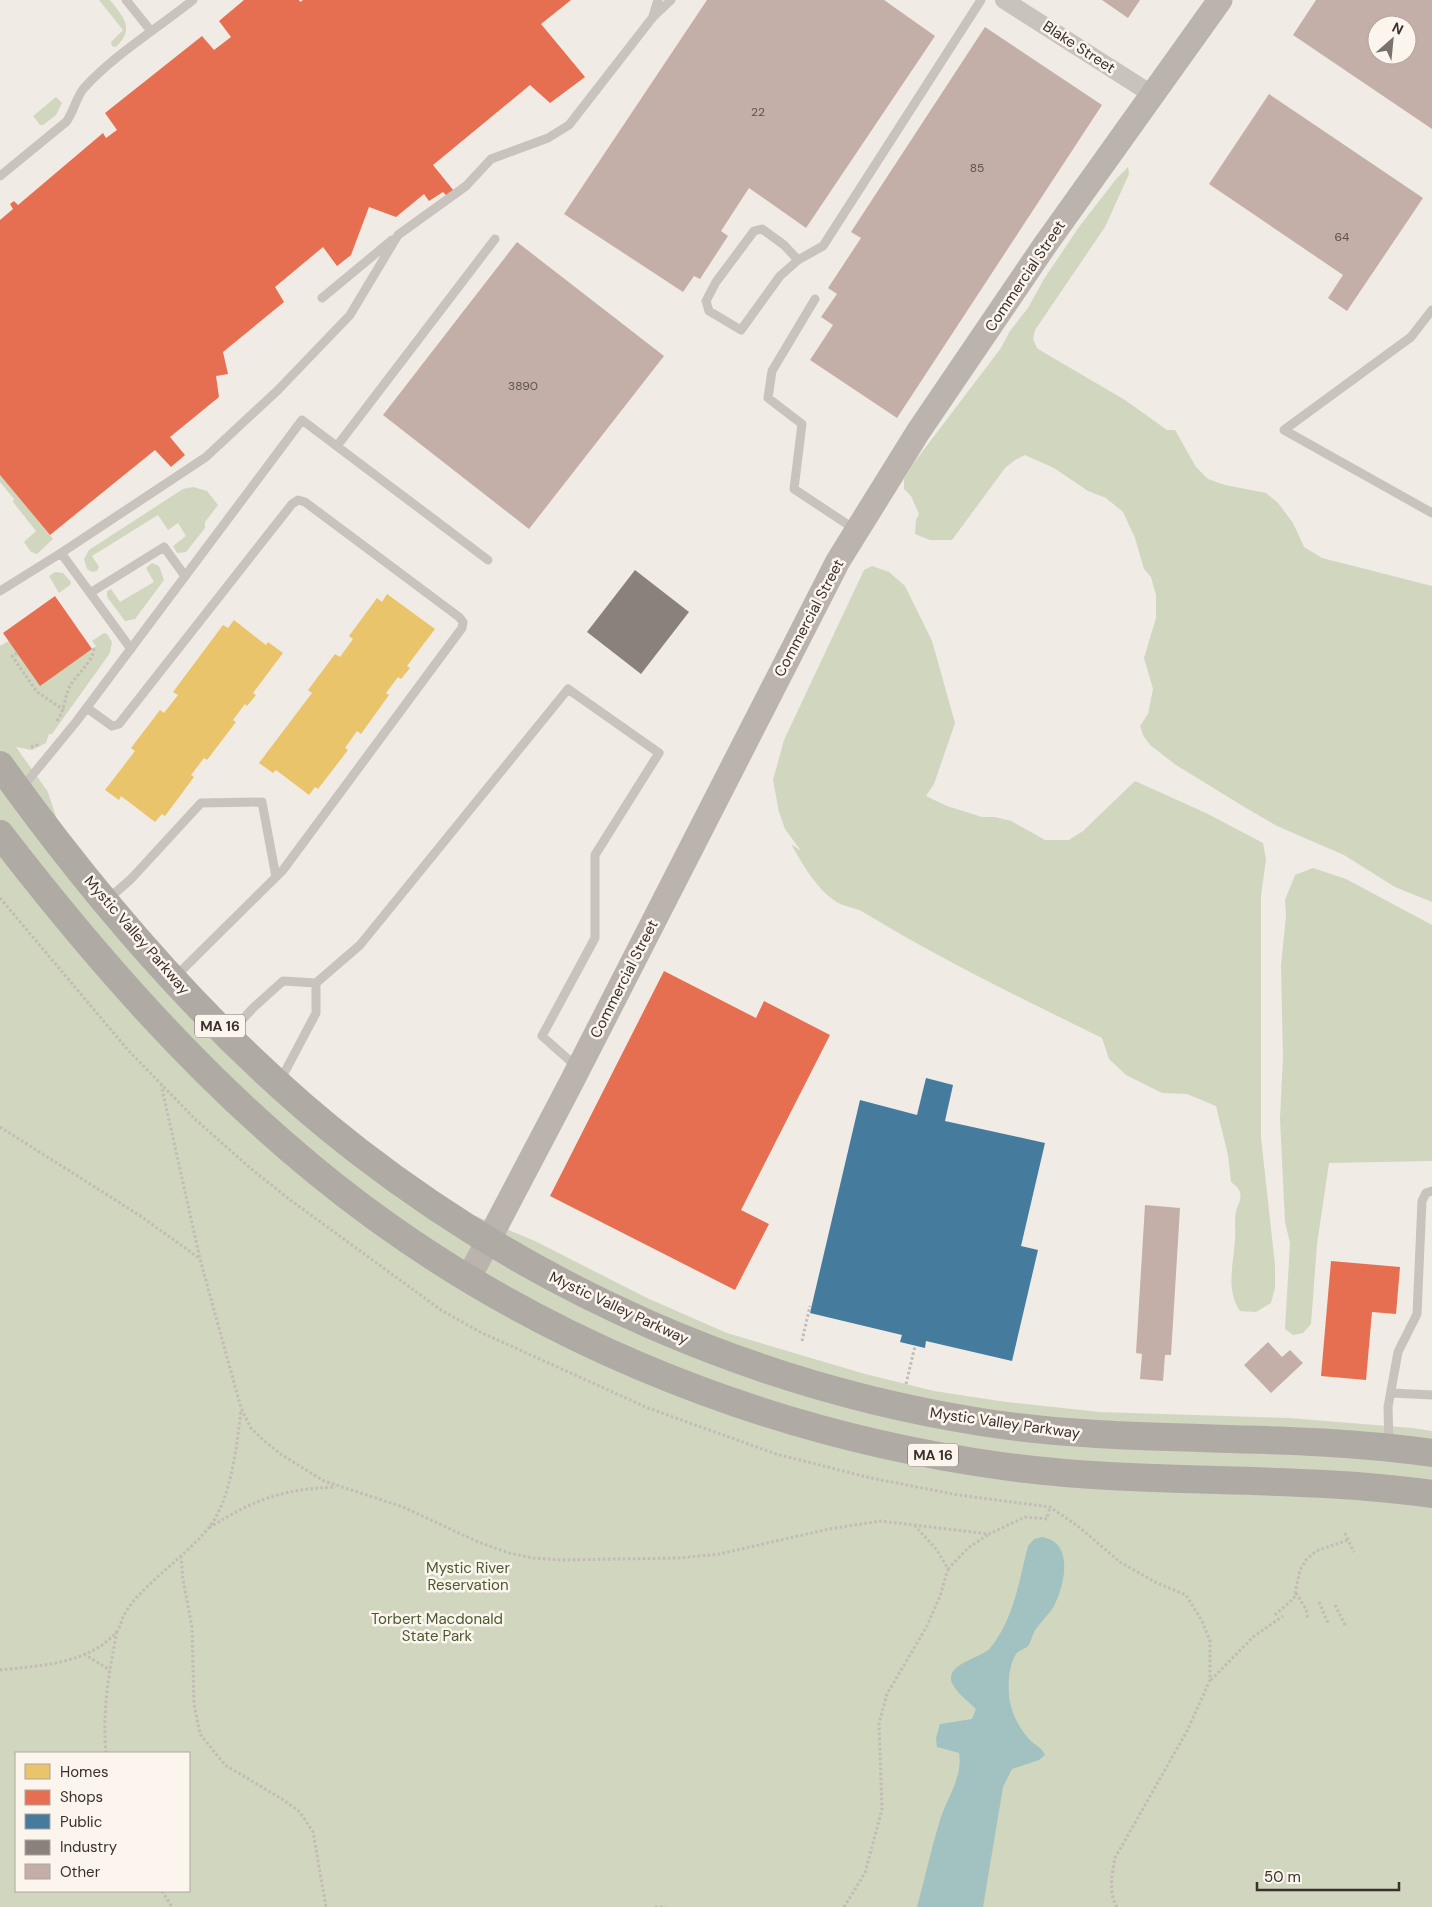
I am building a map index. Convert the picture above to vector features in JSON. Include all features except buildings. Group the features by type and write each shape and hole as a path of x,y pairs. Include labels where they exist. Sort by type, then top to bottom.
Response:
{"highway":[{"name":"Mystic Valley Parkway","path":"0,765 106,900 174,978 228,1035 278,1083 357,1150 413,1192 487,1240 578,1291 701,1346 775,1373 885,1403 978,1422 1077,1434 1321,1441 1432,1453"},
{"name":"MA 16","path":"0,834 54,904 122,982 236,1101 338,1188 394,1230 468,1279 582,1339 701,1390 801,1424 892,1447 968,1462 1070,1474 1141,1479 1313,1482 1432,1494"}],"street":[{"name":"Blake Street","path":"1004,0 1153,95"},
{"name":"Commercial Street","path":"468,1279 578,1069 770,693 857,530 918,432 1070,209 1220,0"}],"lane":[{"path":"126,0 151,30"},
{"path":"0,176 66,122 82,90 151,30 193,0"},
{"path":"653,16 658,0"},
{"path":"322,298 398,235 466,186 491,159 548,138 570,125 653,16 671,0"},
{"path":"798,260 784,245 762,229 754,231 716,282 706,301 709,311 742,330 780,276 798,260 823,246 981,0"},
{"path":"0,591 206,457 278,390 350,315 398,235"},
{"path":"337,446 495,239"},
{"path":"816,299 772,372 768,398 802,424 794,489 857,530"},
{"path":"1432,310 1411,337 1284,430 1432,513"},
{"path":"19,791 87,708 302,420 488,560"},
{"path":"87,708 112,726 119,724 292,504 298,500 305,502 460,616 463,622 462,628 276,877 174,978"},
{"path":"90,593 164,547 186,576"},
{"path":"61,553 131,649"},
{"path":"228,1035 253,1008 284,981 316,983 360,944 568,688 660,753 595,855 595,938 542,1036 578,1069"},
{"path":"106,900 131,879 201,803 262,802 276,877"},
{"path":"278,1083 316,1013 316,983"},
{"path":"1389,1448 1388,1407 1398,1352 1417,1314 1422,1201 1426,1193 1432,1191"},
{"path":"1392,1393 1432,1395"}],"path":[{"path":"17,652 12,656 32,686 64,710 70,688 92,656 94,647"},
{"path":"160,1084 200,1259 242,1408 252,1428 282,1456 324,1481 403,1507 478,1542 509,1553 552,1560 679,1558 719,1554 829,1529 880,1521 990,1534"},
{"path":"0,1127 139,1216 200,1259"},
{"path":"802,1341 810,1306"},
{"path":"906,1384 915,1346"},
{"path":"209,1528 222,1503 231,1472 237,1446 242,1408"},
{"path":"106,1752 104,1730 110,1670 117,1631 123,1617 139,1594 209,1528 236,1510 282,1492 339,1487"},
{"path":"844,1907 865,1873 882,1809 879,1723 887,1694 927,1626 940,1596 948,1569 968,1548 990,1534 1024,1517 1047,1519 1050,1507 1080,1527 1120,1562 1155,1582 1186,1595 1202,1621 1210,1641 1210,1680"},
{"path":"915,1526 937,1550 948,1569"},
{"path":"1345,1533 1354,1552"},
{"path":"1275,1615 1286,1607 1296,1593 1300,1570 1306,1560 1316,1551 1348,1540"},
{"path":"181,1556 182,1580 192,1627 194,1704 200,1734 225,1765 300,1812 313,1832 326,1907"},
{"path":"1296,1593 1306,1609 1308,1620"},
{"path":"1319,1602 1328,1624"},
{"path":"1335,1605 1346,1626"},
{"path":"1117,1907 1112,1900 1111,1881 1114,1858 1187,1731 1210,1680 1253,1637 1283,1616"},
{"path":"0,1670 55,1663 84,1654 99,1646 117,1631"},
{"path":"84,1654 110,1670"},
{"path":"163,1892 172,1907"},
{"path":"655,1907 666,1907"}],"green space":[{"path":"99,0 110,0 120,12 125,23 125,34 116,47 112,46 111,42 123,30"},
{"path":"56,97 62,103 56,115 43,125 40,125 33,116"},
{"path":"1128,167 1129,174 1105,227 1035,330 1033,339 1037,348 1043,352 1125,400 1167,430 1175,430 1196,467 1208,479 1225,485 1266,493 1278,503 1293,523 1304,547 1322,558 1432,586 1432,902 1395,887 1344,855 1277,826 1176,765 1150,745 1143,735 1140,726 1148,714 1153,689 1144,658 1156,618 1156,595 1151,577 1144,569 1135,538 1123,512 1106,498 1088,491 1054,468 1025,455 1005,468 952,540 930,540 915,534 916,520 919,514 911,496 904,489 904,479 913,464 1001,348 1010,331 1028,308 1044,279 1079,227 1117,178"},
{"path":"0,475 53,539 37,554 31,552 24,542 36,531 0,482"},
{"path":"193,487 207,491 218,505 205,522 205,528 186,552 177,553 173,546 186,536 178,523 168,530 158,515 92,556 99,567 97,571 92,572 87,569 84,559 89,550 183,489"},
{"path":"152,563 159,566 164,580 135,619 125,621 107,597 107,591 111,589 120,602 154,582 146,568"},
{"path":"872,566 889,572 905,586 932,641 955,723 934,784 926,796 947,806 982,817 995,817 1011,821 1045,840 1069,840 1083,831 1135,781 1208,814 1263,843 1266,859 1261,896 1261,1138 1275,1265 1275,1288 1271,1303 1256,1312 1240,1311 1235,1303 1233,1294 1235,1218 1240,1196 1238,1188 1231,1182 1228,1155 1216,1106 1187,1094 1162,1093 1126,1075 1109,1059 1102,1038 951,962 860,910 838,903 815,882 791,844 801,851 785,829 779,812 773,780 784,740 864,570"},
{"path":"55,572 63,573 71,582 70,585 59,593 49,576"},
{"name":"Mystic River Reservation","path":"104,633 107,634 112,642 110,653 52,734 49,734 46,743 32,750 16,747 48,792 59,826 123,904 206,997 327,1111 399,1166 466,1212 535,1241 647,1298 727,1333 865,1374 934,1391 1006,1402 1100,1412 1289,1418 1432,1431 1432,1907 0,1907 0,646 9,641 40,685 96,646 92,641"},
{"path":"1313,868 1346,879 1432,925 1432,1161 1329,1163 1317,1244 1311,1324 1303,1333 1293,1335 1285,1329 1290,1243 1285,1222 1280,1119 1283,1057 1281,965 1286,916 1285,900 1295,875"}],"water":[{"path":"1042,1537 1052,1540 1059,1547 1063,1555 1064,1575 1062,1585 1055,1604 1034,1632 1030,1643 1017,1653 1014,1658 1009,1690 1011,1708 1020,1727 1045,1755 1039,1760 1012,1769 1003,1787 983,1907 917,1907 940,1820 959,1770 959,1753 937,1747 936,1738 940,1724 972,1719 976,1709 952,1684 952,1674 961,1665 987,1651 999,1636 1015,1599 1028,1546 1034,1539"}],"park label":[{"name":"Torbert Macdonald State Park","path":"437,1628"}]}
